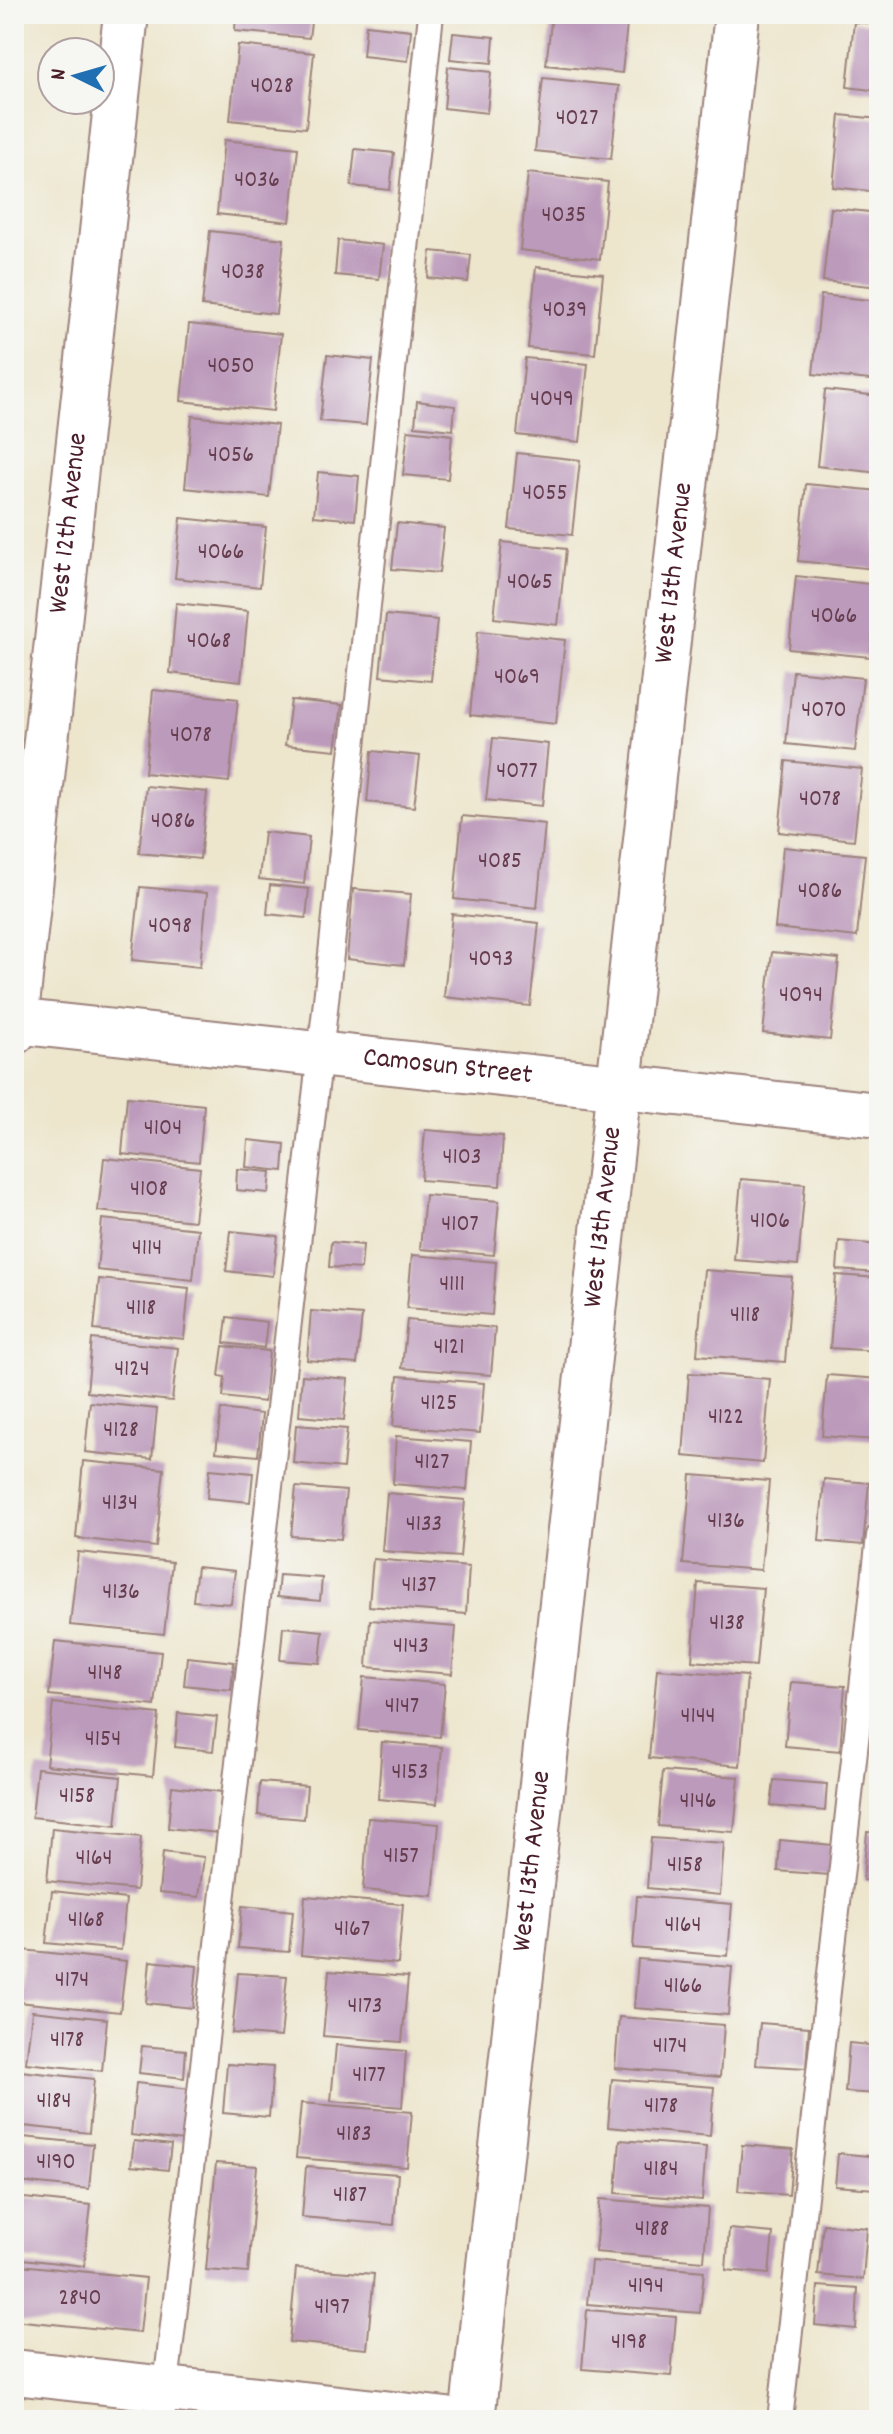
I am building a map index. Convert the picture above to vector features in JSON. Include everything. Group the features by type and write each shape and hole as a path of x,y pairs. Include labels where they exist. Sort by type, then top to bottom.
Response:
{"street":[{"name":"West 12th Avenue","path":"14,1025 126,14"},
{"name":"West 13th Avenue","path":"472,2420 737,14"},
{"name":"Camosun Street","path":"14,1025 319,1054 879,1115"},
{"path":"14,2372 164,2404 447,2420"}],"lane":[{"path":"164,2404 319,1054 431,14"},
{"path":"780,2420 879,1536"}],"building":[{"path":"236,14 312,14 309,38 235,31"},
{"path":"552,14 628,14 622,73 546,65"},
{"path":"854,22 879,24 879,91 847,87"},
{"path":"366,25 411,30 408,61 363,56"},
{"path":"453,33 494,37 492,63 450,59"},
{"path":"238,45 314,53 306,128 230,120"},
{"path":"448,67 491,72 487,113 444,108"},
{"path":"543,78 619,86 611,159 535,151"},
{"path":"840,115 879,119 879,192 833,187"},
{"path":"224,140 298,148 290,222 217,214"},
{"path":"355,149 394,153 390,190 351,186"},
{"path":"528,173 608,182 600,259 520,250"},
{"path":"831,208 879,213 879,287 823,281"},
{"path":"210,231 284,239 276,314 202,306"},
{"path":"338,240 383,245 379,279 335,275"},
{"path":"431,251 471,255 468,282 428,278"},
{"path":"536,267 603,274 595,354 528,348"},
{"path":"821,295 879,301 879,381 813,374"},
{"path":"189,324 281,334 273,411 181,401"},
{"path":"327,355 373,360 366,425 320,421"},
{"path":"525,358 588,364 580,442 517,435"},
{"path":"825,390 879,396 879,473 817,466"},
{"path":"417,401 455,406 453,430 415,426"},
{"path":"192,416 277,425 269,497 185,488"},
{"path":"408,430 452,435 448,479 403,475"},
{"path":"517,453 580,460 572,535 509,529"},
{"path":"318,472 359,476 355,520 314,516"},
{"path":"806,484 879,491 875,569 798,561"},
{"path":"181,518 266,527 260,587 175,578"},
{"path":"397,523 444,528 439,573 392,569"},
{"path":"502,542 566,549 558,625 494,618"},
{"path":"796,576 878,585 870,657 789,649"},
{"path":"176,603 248,611 241,681 170,673"},
{"path":"386,615 437,620 431,681 380,676"},
{"path":"478,631 565,640 556,724 470,715"},
{"path":"793,671 863,678 855,751 786,744"},
{"path":"153,690 238,699 229,782 145,773"},
{"path":"291,700 342,705 336,750 285,745"},
{"path":"493,738 548,744 542,806 486,800"},
{"path":"372,751 420,756 414,807 367,802"},
{"path":"786,761 862,769 854,840 779,832"},
{"path":"146,786 207,792 200,859 139,853"},
{"path":"462,816 545,824 537,908 454,899"},
{"path":"264,832 309,837 304,884 259,879"},
{"path":"783,847 865,855 857,937 775,928"},
{"path":"270,885 309,889 306,918 267,914"},
{"path":"140,887 207,893 200,967 132,960"},
{"path":"353,889 411,894 404,965 347,959"},
{"path":"452,914 539,923 530,1006 444,997"},
{"path":"772,952 839,959 830,1040 763,1033"},
{"path":"127,1097 204,1105 199,1162 122,1154"},
{"path":"425,1130 503,1136 500,1186 421,1180"},
{"path":"248,1140 285,1144 283,1171 246,1167"},
{"path":"104,1158 200,1168 194,1221 98,1211"},
{"path":"237,1169 271,1172 269,1193 236,1190"},
{"path":"741,1179 805,1184 798,1265 734,1260"},
{"path":"425,1195 499,1201 494,1255 420,1249"},
{"path":"102,1219 198,1229 193,1280 97,1270"},
{"path":"231,1231 278,1236 273,1276 226,1271"},
{"path":"839,1241 879,1245 879,1273 837,1270"},
{"path":"331,1242 363,1245 361,1269 329,1267"},
{"path":"412,1255 496,1262 492,1315 407,1308"},
{"path":"704,1270 792,1277 785,1362 697,1355"},
{"path":"836,1275 879,1278 879,1351 830,1348"},
{"path":"99,1279 189,1288 184,1339 94,1330"},
{"path":"311,1311 362,1315 357,1364 307,1360"},
{"path":"227,1317 267,1322 264,1348 224,1343"},
{"path":"407,1320 495,1328 491,1375 402,1368"},
{"path":"92,1339 178,1348 172,1401 87,1392"},
{"path":"223,1346 269,1351 264,1402 223,1397 225,1377 219,1376"},
{"path":"689,1373 770,1379 763,1463 683,1456"},
{"path":"302,1375 348,1379 344,1420 299,1416"},
{"path":"827,1375 879,1379 876,1440 822,1436"},
{"path":"398,1376 484,1383 480,1433 393,1426"},
{"path":"90,1402 157,1409 152,1459 85,1452"},
{"path":"221,1409 262,1414 258,1456 216,1452"},
{"path":"296,1425 347,1429 343,1468 293,1463"},
{"path":"396,1436 471,1442 467,1490 393,1484"},
{"path":"83,1461 164,1469 156,1547 76,1538"},
{"path":"210,1469 253,1473 250,1502 207,1498"},
{"path":"691,1475 769,1481 761,1570 683,1564"},
{"path":"824,1479 869,1483 863,1545 819,1541"},
{"path":"296,1487 346,1491 341,1539 291,1536"},
{"path":"387,1493 465,1500 460,1557 382,1551"},
{"path":"78,1552 172,1562 164,1634 70,1625"},
{"path":"373,1559 469,1567 466,1614 369,1606"},
{"path":"197,1567 235,1571 231,1604 193,1601"},
{"path":"279,1575 322,1578 320,1601 277,1597"},
{"path":"698,1583 763,1588 756,1666 692,1661"},
{"path":"370,1620 456,1627 452,1674 367,1667"},
{"path":"283,1627 323,1631 320,1663 280,1660"},
{"path":"55,1641 161,1652 155,1706 49,1695"},
{"path":"187,1657 234,1662 231,1690 184,1685"},
{"path":"657,1669 747,1676 740,1766 649,1758"},
{"path":"364,1677 445,1684 440,1737 359,1730"},
{"path":"791,1682 845,1686 840,1751 785,1746"},
{"path":"53,1703 159,1714 153,1776 46,1765"},
{"path":"178,1713 217,1717 213,1751 175,1747"},
{"path":"382,1742 442,1747 437,1804 378,1799"},
{"path":"37,1768 121,1777 116,1826 32,1817"},
{"path":"663,1771 739,1777 734,1832 658,1826"},
{"path":"774,1780 827,1784 825,1811 771,1806"},
{"path":"260,1782 307,1786 304,1819 258,1815"},
{"path":"172,1786 222,1792 218,1833 168,1828"},
{"path":"368,1818 439,1824 433,1896 363,1890"},
{"path":"52,1828 141,1837 136,1890 47,1881"},
{"path":"867,1832 879,1833 879,1881 863,1880"},
{"path":"651,1838 724,1843 720,1895 647,1888"},
{"path":"780,1840 832,1845 830,1875 778,1871"},
{"path":"163,1852 204,1857 199,1897 159,1893"},
{"path":"52,1891 126,1899 121,1950 46,1943"},
{"path":"305,1896 403,1904 398,1964 301,1955"},
{"path":"637,1896 732,1904 728,1956 633,1948"},
{"path":"242,1906 293,1911 289,1952 238,1948"},
{"path":"23,1950 126,1961 120,2012 18,2002"},
{"path":"638,1959 732,1967 728,2015 634,2008"},
{"path":"150,1961 197,1966 193,2008 146,2003"},
{"path":"329,1971 408,1977 402,2042 323,2036"},
{"path":"238,1973 287,1976 281,2037 232,2033"},
{"path":"32,2011 107,2019 102,2071 26,2063"},
{"path":"619,2017 724,2025 720,2077 615,2068"},
{"path":"760,2023 809,2027 806,2068 756,2065"},
{"path":"849,2043 879,2046 879,2094 845,2092"},
{"path":"336,2045 406,2051 402,2107 331,2101"},
{"path":"142,2046 186,2050 184,2078 139,2073"},
{"path":"227,2064 273,2067 269,2117 223,2113"},
{"path":"20,2071 94,2079 89,2133 14,2125"},
{"path":"612,2079 714,2087 710,2136 608,2127"},
{"path":"136,2083 190,2089 184,2141 131,2135"},
{"path":"301,2103 412,2112 407,2167 296,2158"},
{"path":"23,2137 93,2144 89,2189 18,2182"},
{"path":"620,2140 706,2147 702,2200 616,2193"},
{"path":"134,2141 171,2145 168,2170 131,2166"},
{"path":"742,2145 793,2149 789,2195 738,2191"},
{"path":"838,2153 878,2157 875,2189 835,2186"},
{"path":"216,2163 257,2166 248,2273 206,2270"},
{"path":"306,2167 398,2174 394,2225 302,2217"},
{"path":"14,2197 91,2205 84,2266 14,2258"},
{"path":"600,2199 708,2208 704,2261 595,2252"},
{"path":"823,2224 867,2228 863,2279 818,2275"},
{"path":"729,2229 773,2233 769,2274 726,2270"},
{"path":"591,2261 704,2271 700,2313 587,2304"},
{"path":"20,2265 146,2278 140,2333 14,2320"},
{"path":"296,2268 374,2274 367,2349 289,2342"},
{"path":"818,2286 858,2289 856,2329 815,2325"},
{"path":"587,2310 676,2317 671,2376 582,2369"}]}
